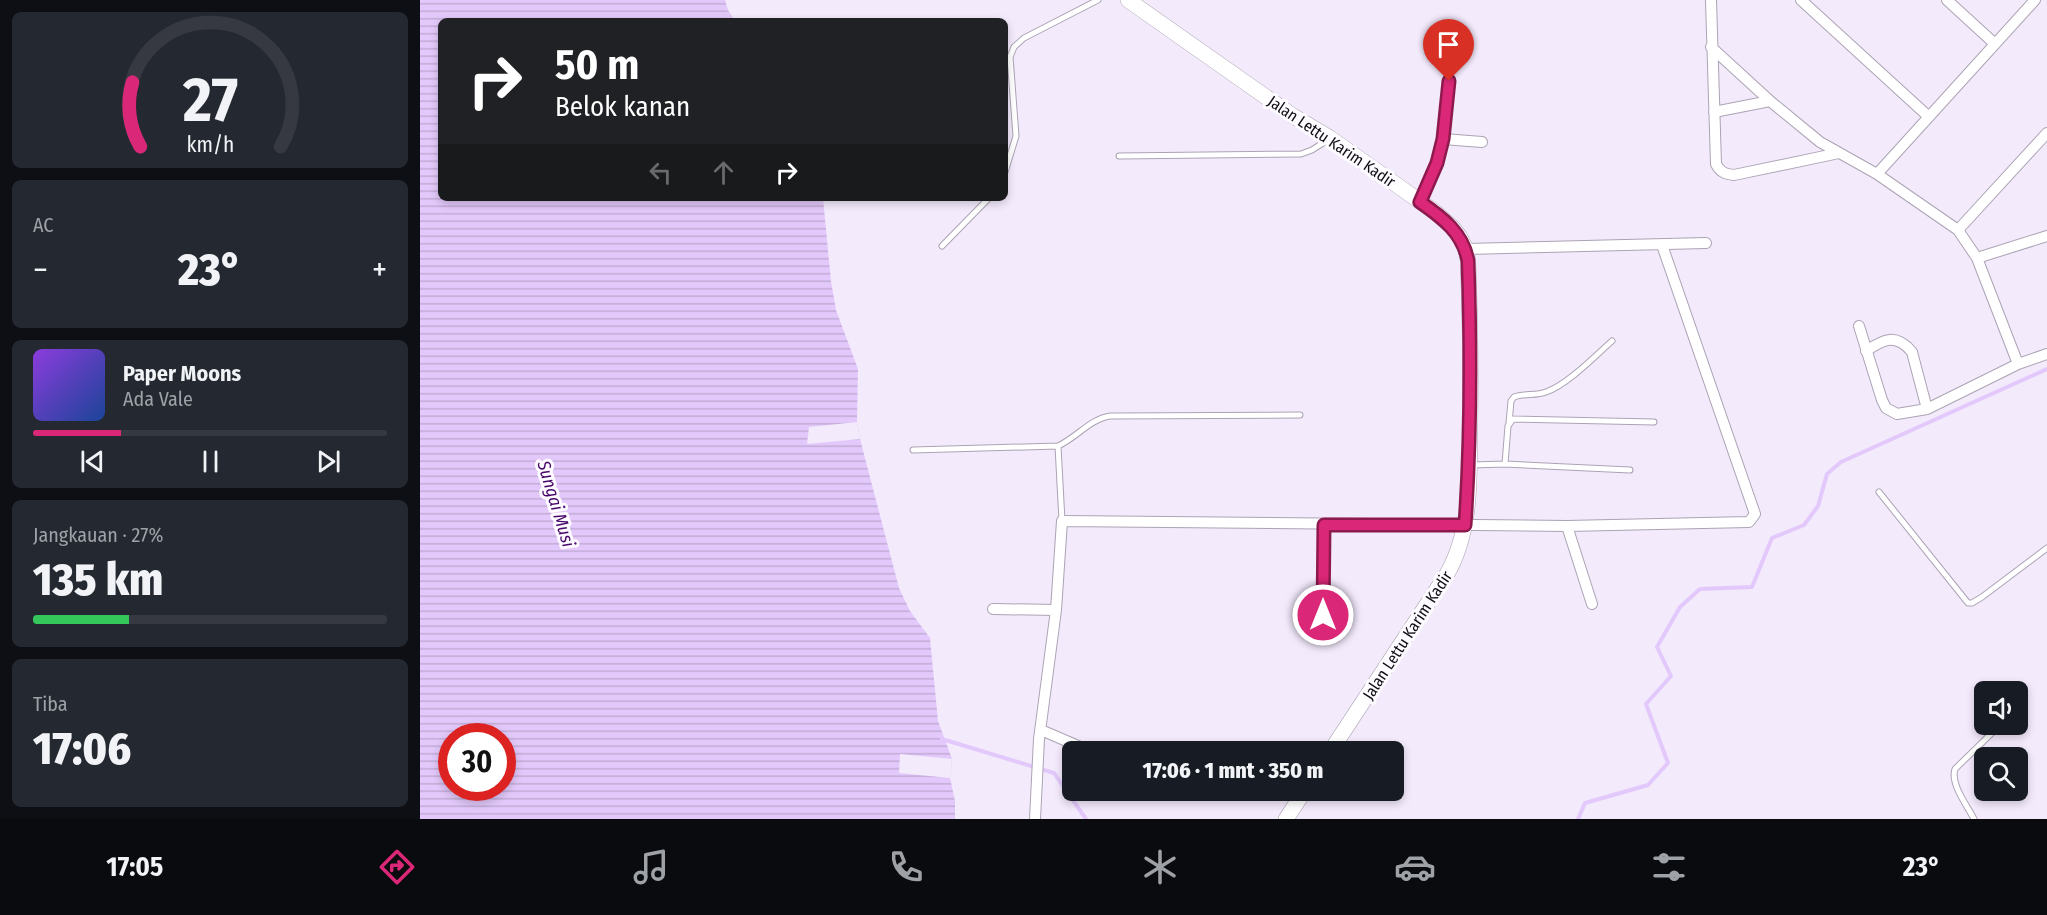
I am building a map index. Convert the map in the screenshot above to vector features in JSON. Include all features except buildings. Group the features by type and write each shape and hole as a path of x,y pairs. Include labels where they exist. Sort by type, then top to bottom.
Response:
{"street":[{"name":"Jalan Lettu Karim Kadir","path":"1128,0 1293,117 1330,138 1420,202 1453,228 1466,249 1471,342 1469,465 1465,525 1455,560 1447,574 1337,741"},
{"path":"1711,0 1716,164 1722,172 1728,175 1839,153"},
{"path":"1801,0 1929,117"},
{"path":"1947,0 1995,44"},
{"path":"1877,174 2035,0"},
{"path":"1711,47 1770,101 1820,142 1877,174 1958,230 1977,258 2018,364"},
{"path":"1420,202 1437,163 1443,139 1449,81"},
{"path":"1714,112 1770,101"},
{"path":"1958,230 2047,133"},
{"path":"1443,139 1482,142"},
{"path":"1977,258 2047,236"},
{"path":"1466,249 1706,243"},
{"path":"1035,819 1038,757 1056,610 1062,521 1567,526 1749,522 1755,514 1662,245"},
{"path":"1859,326 1882,400 1886,408 1897,414 1927,409 2018,364 2047,354"},
{"path":"1866,351 1883,341 1894,339 1906,345 1912,352 1927,409"},
{"path":"1323,615 1324,525"},
{"path":"1567,526 1592,604"},
{"path":"993,609 1056,610"},
{"path":"1041,730 1066,741"},
{"path":"1286,819 1298,801"}],"lane":[{"path":"1008,161 1016,136 1010,64 1014,47 1024,38 1098,0"},
{"path":"1119,156 1301,154 1312,150 1330,138"},
{"path":"942,246 986,201"},
{"path":"1505,464 1511,401 1514,397 1550,391 1585,366 1612,341"},
{"path":"913,450 1058,446 1070,441 1100,418 1110,416 1300,415"},
{"path":"1509,423 1515,419 1654,422"},
{"path":"1058,446 1062,521"},
{"path":"1469,465 1505,464 1630,470"},
{"path":"1879,492 1968,603 1982,597 2047,548"},
{"path":"1974,819 1955,783 1954,773 1955,769 1990,735"}],"water":[{"name":"Sungai Musi","path":"420,0 725,0 733,18 438,18 438,201 823,201 836,310 858,369 857,422 860,439 899,588 910,611 930,638 938,721 952,759 950,778 955,801 955,819 420,819"}],"pier":[{"path":"857,422 860,439 807,444 809,427"},
{"path":"900,754 952,759 950,778 899,773"}],"waterway":[{"path":"1578,819 1585,803 1648,785 1668,763 1646,704 1671,676 1657,647 1680,607 1700,589 1752,587 1772,538 1804,525 1818,506 1827,474 1841,462 2047,369"},
{"path":"942,739 1054,773 1086,819"}],"route":[{"path":"1323,615 1324,525 1465,525 1469,465 1471,342 1468,261 1466,249 1453,228 1420,202 1437,163 1443,139 1449,81"}]}
